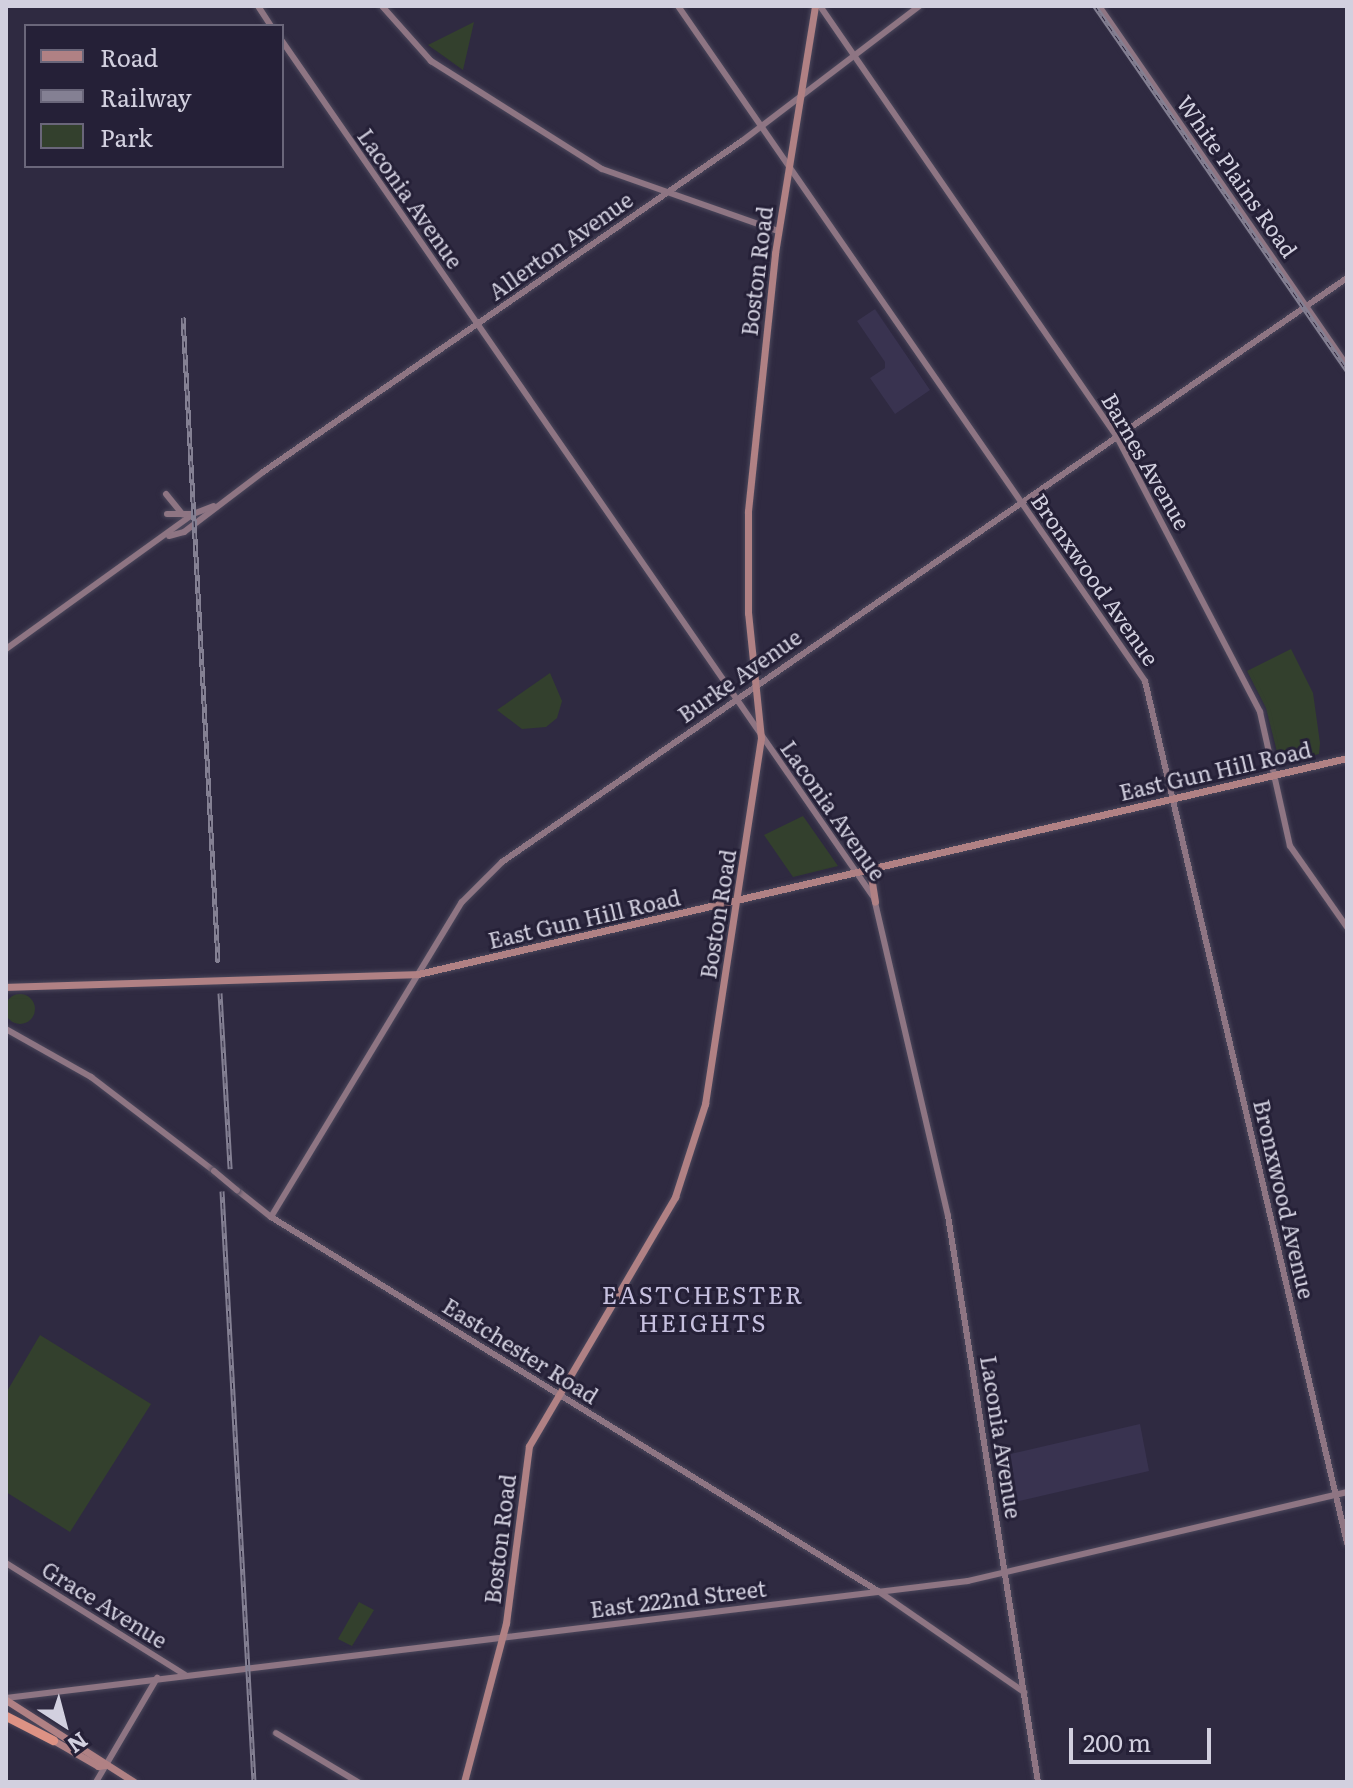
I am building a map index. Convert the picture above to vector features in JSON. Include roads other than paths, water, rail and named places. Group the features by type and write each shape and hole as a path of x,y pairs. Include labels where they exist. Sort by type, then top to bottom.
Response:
{"highway":[{"path":"6,1716 53,1740"}],"main road":[{"name":"Boston Road","path":"464,1782 503,1636 529,1446 675,1197 696,1144 761,738 748,613 747,526 778,231 818,6"},
{"name":"East Gun Hill Road","path":"6,987 418,974 1347,758"},
{"path":"870,870 875,902"},
{"path":"6,1699 102,1757 105,1765"},
{"path":"53,1740 134,1782"}],"street":[{"path":"258,6 270,24"},
{"path":"382,6 431,61 602,169 778,231"},
{"name":"Bronxwood Avenue","path":"678,6 1145,681 1347,1543"},
{"name":"Barnes Avenue","path":"818,6 1117,437 1260,712 1290,846 1347,927"},
{"name":"Allerton Avenue","path":"169,536 184,532 214,506 762,127 919,6"},
{"name":"White Plains Road","path":"1099,6 1347,366"},
{"name":"Laconia Avenue","path":"284,44 875,902 948,1216 1038,1782"},
{"name":"Burke Avenue","path":"271,1217 462,902 502,862 1347,278"},
{"path":"166,494 182,514"},
{"name":"Allerton Avenue","path":"6,649 169,536 193,514 214,506"},
{"path":"167,514 193,514"},
{"name":"Eastchester Road","path":"6,1029 91,1077 271,1217 878,1591 1024,1692"},
{"name":"East 222nd Street","path":"6,1699 878,1591 1005,1572 1347,1492"},
{"name":"Grace Avenue","path":"6,1563 185,1675"},
{"path":"96,1782 157,1678"},
{"path":"276,1733 358,1782"}],"railway":[{"path":"1095,6 1347,370"},
{"path":"183,317 218,962"},
{"path":"220,993 230,1169"},
{"path":"222,1191 254,1782"}],"district":[{"name":"EASTCHESTER HEIGHTS","path":"703,1308"}]}
